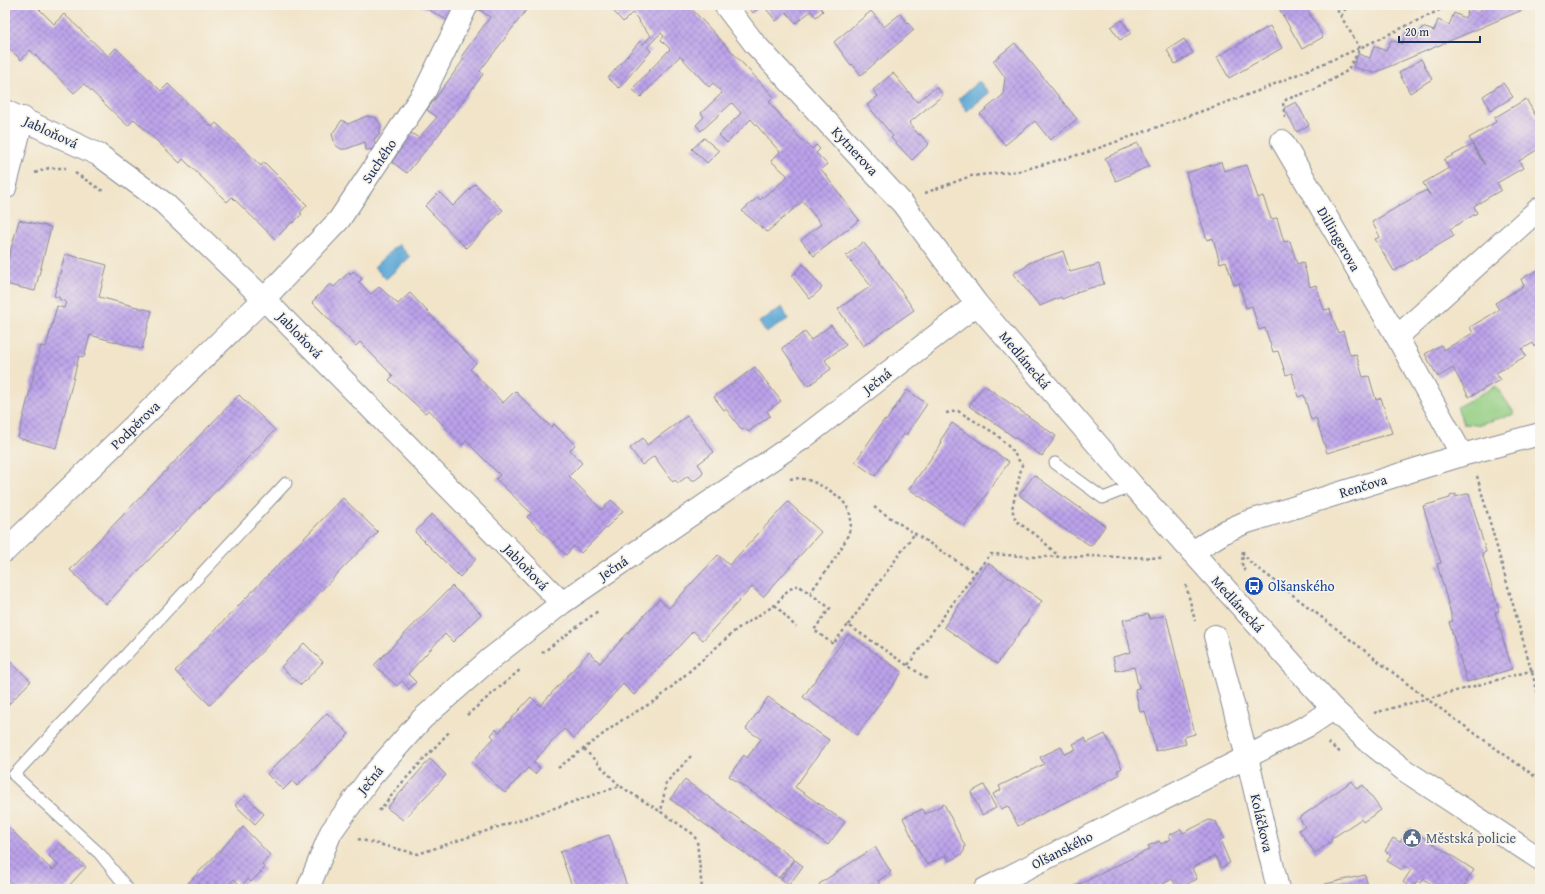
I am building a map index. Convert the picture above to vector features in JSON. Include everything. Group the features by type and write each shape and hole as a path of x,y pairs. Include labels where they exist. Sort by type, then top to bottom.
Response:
{"street":[{"name":"Suchého","path":"264,299 339,220 425,91 468,5"},
{"name":"Kytnerova","path":"725,5 754,43 903,204 977,304"},
{"name":"Jabloňová","path":"14,114 99,155 164,202 264,299 562,603"},
{"path":"5,186 14,114"},
{"name":"Dillingerova","path":"1282,141 1397,337 1462,455"},
{"path":"1397,337 1540,208"},
{"name":"Podpěrova","path":"5,551 264,299"},
{"name":"Medlánecká","path":"977,304 1133,486 1333,709 1404,770 1540,859"},
{"name":"Ječná","path":"308,889 331,832 369,779 422,719 489,660 562,603 803,438 977,304"},
{"name":"Renčova","path":"1192,552 1226,531 1244,523 1462,455 1540,434"},
{"name":"Koláčkova","path":"1215,636 1247,757 1278,889"},
{"path":"1247,757 1309,725 1333,709"},
{"name":"Olšanského","path":"975,886 1247,757"}],"lane":[{"path":"1054,463 1103,498 1133,486"},
{"path":"128,889 100,854 14,775 286,483"}],"path":[{"path":"1334,5 1360,48"},
{"path":"1341,16 1348,5"},
{"path":"903,204 931,190 971,176 1019,171 1085,153 1258,90 1360,48 1450,5"},
{"path":"1282,141 1286,121 1283,103 1287,99 1314,90 1347,71 1360,48"},
{"path":"5,186 22,188 31,174 49,168 67,168"},
{"path":"74,172 106,194"},
{"path":"946,413 958,411 996,434 1011,449 1022,466 1012,509 1016,521 1040,538 1058,556"},
{"path":"1484,474 1476,476 1530,671 1540,701"},
{"path":"785,480 792,478 815,482 837,494 847,506 851,522 845,544 810,593"},
{"path":"874,507 975,573"},
{"path":"558,768 622,720 658,699 737,629 775,605 788,590 798,585 830,608 814,630 832,644 848,625 915,533"},
{"path":"1245,548 1242,552 1242,564 1246,577"},
{"path":"1242,552 1249,561 1427,699 1540,780"},
{"path":"908,665 975,573 991,554 1037,557 1058,556 1137,559 1167,558"},
{"path":"1186,584 1196,622"},
{"path":"775,605 796,627"},
{"path":"538,656 599,611"},
{"path":"848,625 929,680"},
{"path":"462,720 526,665"},
{"path":"1369,714 1530,671 1540,670"},
{"path":"376,815 399,786 450,730"},
{"path":"584,749 620,786 694,834 697,840 702,889"},
{"path":"661,812 666,783 691,756"},
{"path":"331,832 418,854 620,786"},
{"path":"354,845 362,833"},
{"path":"952,889 975,886"}],"green space":[{"path":"1496,386 1515,414 1476,425 1464,424 1457,407"}],"water":[{"path":"979,81 989,93 967,111 958,99"},
{"path":"398,244 410,257 386,279 374,267"},
{"path":"782,307 788,319 766,333 759,322"}],"building":[{"path":"5,5 35,5 54,24 64,14 108,56 116,48 161,91 168,84 212,127 216,123 261,166 264,162 307,205 300,213 302,214 275,239 232,197 227,202 183,159 180,163 134,119 128,126 84,84 74,93 30,50 21,60 5,44"},
{"path":"420,5 455,5 447,20"},
{"path":"474,5 530,5 480,71 483,74 439,134 407,173 392,162 411,133 419,138 437,117 427,110 464,59 461,57 490,17"},
{"path":"608,5 688,5 774,97 769,102 799,137 812,149 816,145 820,149 816,153 827,164 821,169 859,220 814,256 801,240 821,224 803,201 767,232 742,211 758,197 760,200 771,190 772,191 788,176 771,161 780,152 751,119 727,143 719,135 741,113 732,103 701,131 696,125 704,117 701,113 722,93 713,83 709,87 680,56 641,97 632,89 670,49 661,40 664,36 661,33 647,47 651,51 619,88 608,78 640,41 643,44 651,36 632,13 623,22"},
{"path":"747,5 762,5 753,13"},
{"path":"763,5 818,5 823,11 816,17 811,11 796,23 786,12 776,21"},
{"path":"1277,5 1305,5 1323,37 1302,49"},
{"path":"1483,5 1534,5 1374,73 1353,67 1358,54 1370,58 1374,46 1386,51 1391,40 1402,44 1406,33 1418,38 1422,27 1434,31 1438,20 1449,25 1454,13 1465,18 1470,6 1481,11"},
{"path":"871,11 884,27 900,14 914,30 861,75 852,64 851,65 834,42"},
{"path":"1122,20 1131,33 1120,40 1111,27"},
{"path":"1270,26 1282,48 1229,78 1217,57"},
{"path":"1184,39 1193,53 1175,64 1167,50"},
{"path":"1015,43 1077,119 1050,140 1035,121 1005,145 980,114 1003,95 1005,77 993,61"},
{"path":"1421,59 1432,79 1410,93 1399,73"},
{"path":"893,73 917,102 936,87 943,95 909,123 929,144 912,160 891,138 893,136 867,105 878,96 873,90"},
{"path":"1503,83 1513,97 1490,111 1483,96"},
{"path":"1526,99 1537,118 1539,117 1540,119 1540,148 1519,161 1523,168 1497,183 1501,190 1474,206 1477,213 1450,229 1454,236 1394,271 1375,239 1380,237 1372,222 1426,190 1430,195 1423,183 1449,168 1444,160 1472,145 1485,165 1469,138 1496,122 1494,118"},
{"path":"1296,102 1309,125 1297,132 1284,108"},
{"path":"367,116 376,118 381,126 379,135 374,139 376,149 366,150 365,142 346,149 341,149 335,145 332,134 342,120 348,124"},
{"path":"704,138 719,151 707,163 692,149"},
{"path":"1138,143 1149,166 1116,181 1105,158"},
{"path":"1221,162 1224,171 1247,165 1258,198 1263,196 1271,219 1277,218 1284,242 1290,241 1297,264 1303,262 1310,287 1316,285 1324,310 1330,309 1338,333 1343,331 1350,355 1356,354 1363,377 1369,376 1376,400 1381,398 1392,433 1327,453 1316,418 1311,420 1304,395 1298,397 1292,373 1286,375 1278,351 1273,352 1265,328 1259,330 1252,306 1246,308 1239,283 1234,285 1226,261 1220,263 1213,238 1207,240 1186,173"},
{"path":"475,184 503,210 466,248 425,206 439,192 453,206"},
{"path":"19,220 51,227 35,291 5,284 5,271"},
{"path":"863,242 889,274 914,310 863,346 838,309 871,286 846,256"},
{"path":"1063,251 1070,272 1099,264 1104,284 1076,292 1077,293 1062,299 1061,297 1040,306 1013,274 1027,266 1027,264"},
{"path":"65,254 107,265 99,297 152,311 142,349 90,335 84,357 79,356 56,448 18,438 41,346 46,347 57,306 64,308 66,302 59,299 59,297 54,296"},
{"path":"803,264 822,288 810,299 792,276"},
{"path":"1540,269 1540,344 1535,347 1533,343 1522,349 1526,356 1496,373 1500,380 1469,397 1453,368 1438,377 1425,354 1441,345 1444,350 1473,333 1470,327 1499,310 1495,303 1524,286 1521,279"},
{"path":"353,271 362,279 359,282 371,294 379,287 398,304 410,293 476,363 470,369 503,403 515,391 551,427 554,424 575,445 570,450 582,463 569,476 602,510 611,500 623,511 581,553 574,546 566,555 527,517 531,513 496,479 500,475 466,441 462,445 429,410 425,413 389,380 393,376 360,342 356,346 312,302 330,284 334,287 349,272 351,274"},
{"path":"831,325 846,345 825,360 831,369 808,386 782,348 805,332 811,340"},
{"path":"755,367 781,401 767,411 770,416 748,432 745,428 742,430 726,409 724,410 714,397"},
{"path":"984,385 1056,436 1042,456 969,406"},
{"path":"907,390 927,404 875,476 855,462"},
{"path":"239,395 275,430 106,604 70,570"},
{"path":"687,416 714,452 698,464 703,471 702,475 695,480 691,480 688,476 678,483 675,480 673,482 654,456 642,465 630,448 643,438 647,445"},
{"path":"952,423 1009,462 964,526 909,489 942,443 940,441"},
{"path":"1034,475 1105,526 1091,546 1060,526 1019,495"},
{"path":"1469,493 1486,552 1482,553 1499,611 1495,612 1512,669 1467,682 1449,622 1453,621 1437,564 1441,563 1423,506 1450,498 1450,496 1456,494 1456,497"},
{"path":"343,498 378,532 210,705 175,671"},
{"path":"788,502 821,532 763,597 752,587 703,640 693,631 634,695 623,684 574,738 564,729 533,762 540,768 535,774 528,768 505,793 472,762 494,738 491,735 496,729 499,732 531,697 540,706 589,652 600,663 659,599 669,608 718,555 729,565"},
{"path":"432,514 476,559 460,577 415,532"},
{"path":"988,563 1042,601 997,664 944,627"},
{"path":"452,586 481,614 453,642 445,634 408,674 416,682 409,689 402,681 397,686 374,665"},
{"path":"1148,614 1150,619 1166,615 1195,734 1184,737 1186,744 1156,751 1145,711 1140,712 1135,689 1139,688 1134,667 1116,671 1113,657 1131,652 1123,620"},
{"path":"848,634 902,672 857,735 803,697"},
{"path":"304,643 323,662 301,685 281,667"},
{"path":"5,657 31,681 5,708"},
{"path":"768,697 829,740 795,787 845,822 828,845 729,776 744,755 747,758 761,739 746,729"},
{"path":"327,713 349,734 297,786 292,781 283,790 267,774"},
{"path":"1105,734 1122,768 1117,771 1119,775 1018,826 1008,806 1001,809 993,794 1001,790 999,786 1044,764 1040,757 1061,747 1065,754 1076,749 1073,744 1085,738 1087,743"},
{"path":"430,759 446,775 403,820 387,808"},
{"path":"685,780 794,859 779,878 670,799"},
{"path":"1352,781 1357,789 1363,785 1381,810 1363,822 1361,819 1331,839 1332,841 1315,853 1299,830 1305,826 1299,818"},
{"path":"984,785 996,808 982,815 971,792"},
{"path":"245,796 264,814 255,824 235,805"},
{"path":"944,804 965,846 964,851 962,854 949,861 946,855 927,865 903,818 923,809 925,814"},
{"path":"1209,820 1216,822 1224,838 1220,840 1230,863 1221,868 1215,856 1192,868 1197,879 1178,889 1172,879 1154,889 1070,889 1150,849 1148,846 1159,841 1161,844 1171,839 1169,835 1181,829 1183,833"},
{"path":"5,824 52,870 58,865 49,856 61,844 86,867 66,889 5,889"},
{"path":"243,827 270,855 262,865 265,868 251,882 248,879 241,886 234,879 224,889 192,889 187,884"},
{"path":"1409,828 1474,870 1464,885 1471,889 1438,889 1424,879 1421,883 1417,881 1412,888 1403,882 1411,870 1404,866 1402,870 1387,861 1391,855 1385,851 1393,838 1400,842"},
{"path":"609,835 628,889 573,889 560,852"},
{"path":"875,847 891,872 878,881 883,889 822,889 819,884"},
{"path":"795,860 803,866 789,885 781,879"},
{"path":"1365,875 1368,886 1359,889 1322,889 1325,884"}],"place":[{"name":"Olšanského","path":"1254,586"},
{"name":"Městská policie","path":"1412,838"}]}
